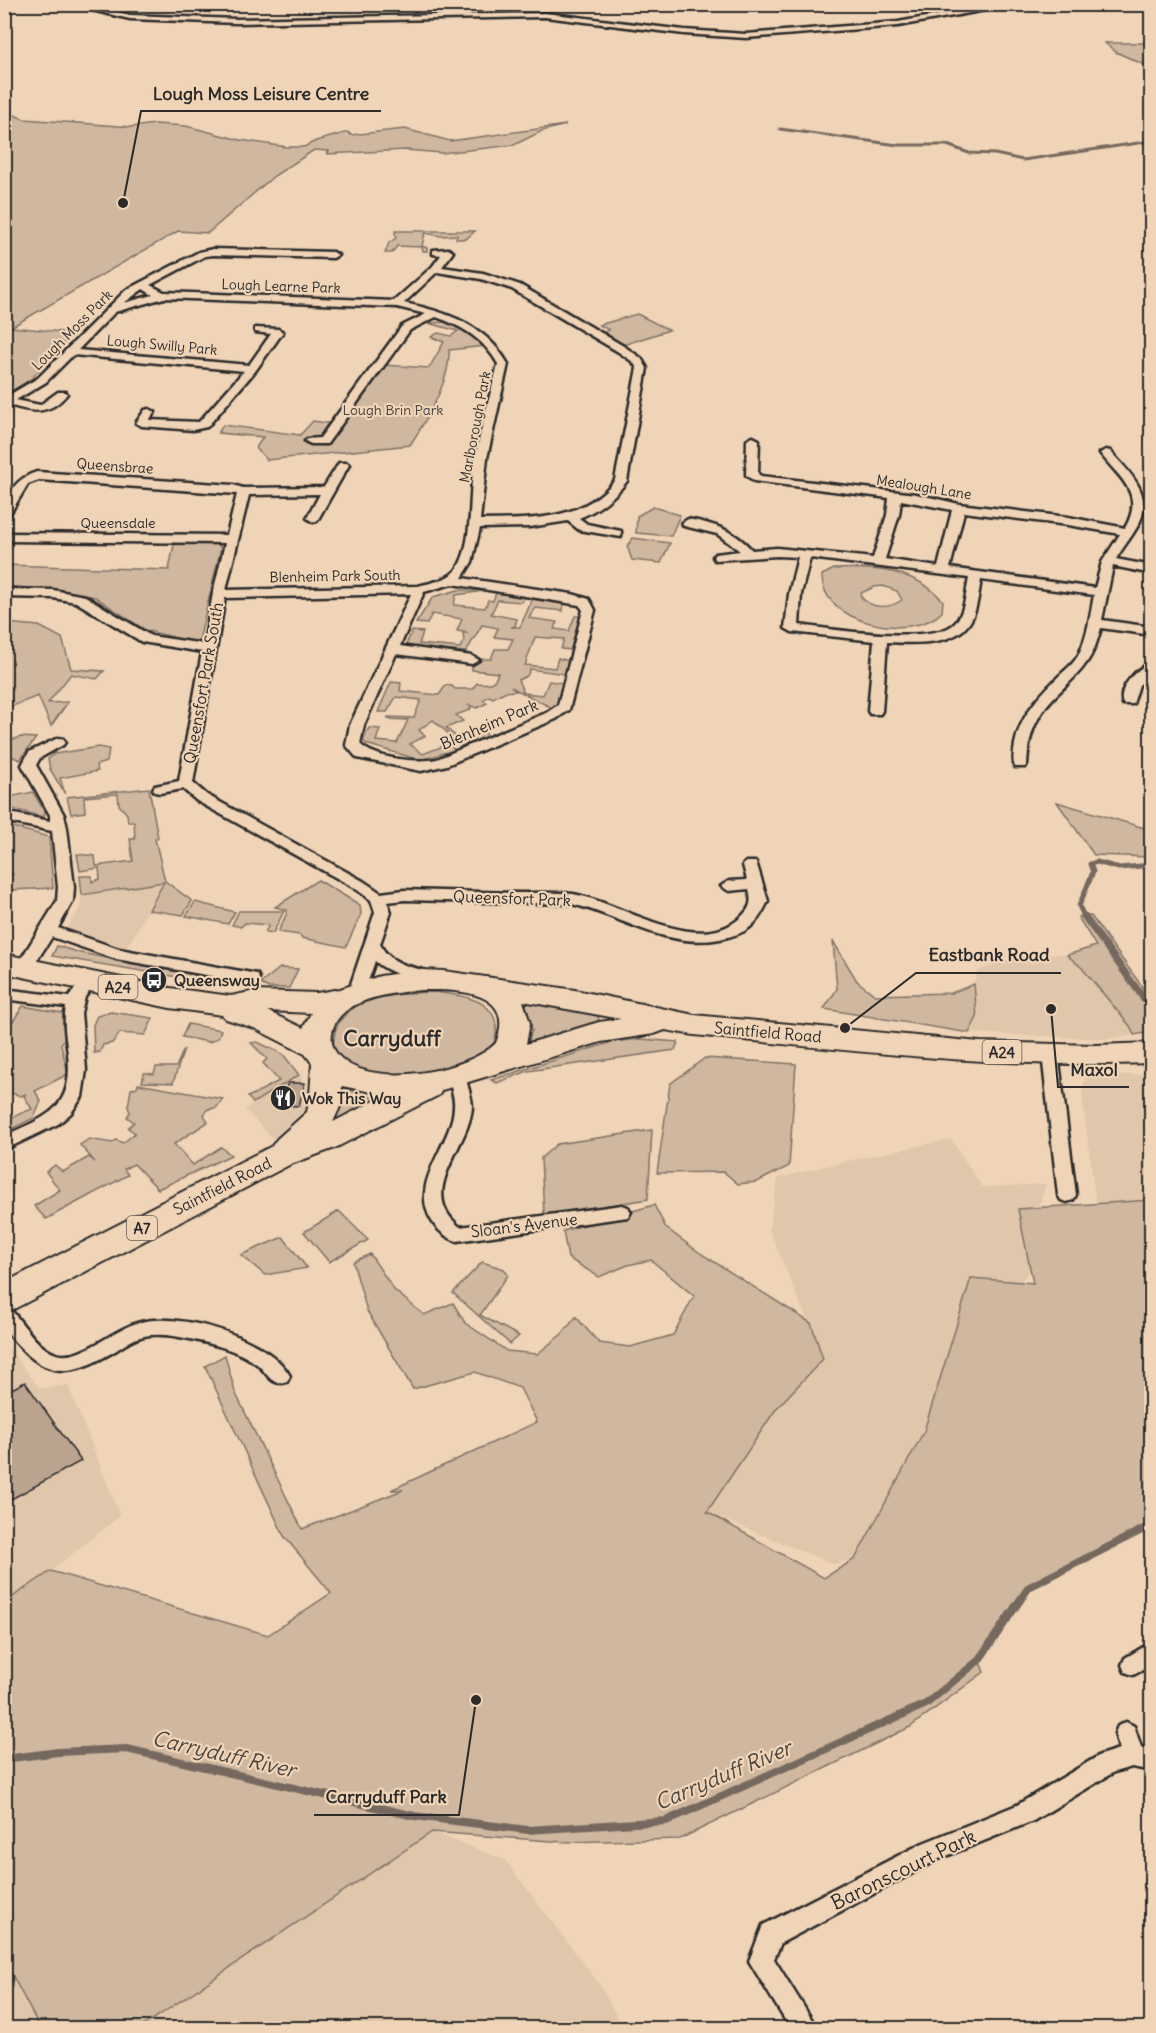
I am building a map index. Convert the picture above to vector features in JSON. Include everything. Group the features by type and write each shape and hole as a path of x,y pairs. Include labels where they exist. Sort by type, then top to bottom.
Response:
{"highway":[{"name":"A24","path":"14,965 82,992 170,998 231,1006 255,1001 317,1003 397,982 442,980 482,986 499,994 510,1004 515,1015 515,1030 511,1045 503,1054 458,1074 408,1085 383,1085 366,1083 349,1077 322,1055 265,1021 237,1012 231,1006"},
{"name":"Saintfield Road","path":"482,986 526,991 620,1009 672,1023 953,1049 1050,1054 1152,1053"},
{"name":"A24","path":"322,1055 316,1035 320,1023 328,1011 350,996"},
{"name":"Saintfield Road","path":"4,1299 280,1156 324,1140 458,1074 513,1060 599,1032 672,1023"},
{"name":"Saintfield Road","path":"280,1156 288,1146 306,1134 324,1110 322,1055"}],"street":[{"path":"69,4 130,17 236,21 545,15 675,31 746,36 898,24 1016,4"},
{"name":"Lough Moss Park","path":"6,402 42,380 130,292 202,254 213,252 333,256"},
{"path":"397,304 435,269 448,252 436,252"},
{"path":"435,269 483,276 516,287 627,352 637,360 642,368 626,461 621,481 613,491 591,507 570,517 530,523 474,524"},
{"name":"Lough Learne Park","path":"143,285 153,292 164,295 397,304"},
{"name":"Lough Learne Park","path":"109,311 164,295"},
{"name":"Marlborough Park","path":"397,304 458,321 496,349 502,364 479,474 474,524 464,566 459,574 449,580"},
{"path":"312,441 323,442 406,328 434,314"},
{"path":"149,412 142,423 193,427 203,425 252,368 278,332 259,330"},
{"name":"Lough Swilly Park","path":"69,352 252,368"},
{"path":"6,402 37,410 51,406 62,394"},
{"name":"Mealough Lane","path":"753,440 752,475 758,479 895,496 959,508 1068,521 1126,532"},
{"path":"1020,765 1021,745 1026,723 1047,696 1081,662 1090,644 1100,592 1109,561 1134,521 1139,503 1133,485 1106,453"},
{"path":"313,518 343,465"},
{"name":"Queensbrae","path":"4,513 24,482 30,477 37,476 233,489 242,492"},
{"path":"242,492 289,489 327,491"},
{"name":"Queensfort Park South","path":"242,492 243,496 231,539 208,649 186,784 202,798 358,884 378,898"},
{"path":"878,562 893,515 895,496"},
{"path":"943,570 959,508"},
{"path":"570,517 583,527 618,534"},
{"path":"688,523 724,531 748,553"},
{"name":"Queensdale","path":"4,537 231,539"},
{"path":"719,556 777,552 805,554 976,574 1100,592"},
{"path":"805,554 795,594 792,628 931,638 948,634 961,625 976,574"},
{"path":"1109,561 1152,570"},
{"name":"Blenheim Park South","path":"219,594 419,590 449,580"},
{"name":"Blenheim Park","path":"419,590 357,725 353,745 362,755 421,767 442,762 550,716 564,707 589,610 584,602 449,580"},
{"path":"4,593 53,594 80,599 147,639 172,645 208,649"},
{"path":"1094,623 1152,631"},
{"path":"875,711 882,636"},
{"path":"391,649 472,660"},
{"path":"1128,701 1129,689 1138,677 1152,668"},
{"path":"14,965 49,930 65,901 66,886 57,815 29,765 34,755 58,742"},
{"path":"160,789 186,784"},
{"path":"4,816 60,828"},
{"path":"729,886 755,884 752,865"},
{"name":"Queensfort Park","path":"378,898 405,895 572,899 602,906 642,924 676,935 707,936 737,930 754,914 760,901 755,884"},
{"path":"350,996 373,945 383,912 378,898"},
{"path":"49,930 116,954 251,978"},
{"path":"373,945 375,954 389,965 442,980"},
{"path":"4,994 82,992 74,1039 78,1076 74,1096 66,1108 55,1117 4,1144"},
{"path":"1050,1054 1066,1195"},
{"name":"Sloan's Avenue","path":"458,1074 463,1106 458,1133 434,1185 432,1195 438,1217 457,1234 622,1212"},
{"path":"4,1315 44,1358 60,1364 76,1363 117,1339 143,1328 187,1329 229,1342 264,1358 280,1376"},
{"path":"1133,1665 1152,1652"},
{"name":"Baronscourt Park","path":"804,2028 761,1961 772,1934 930,1851 1025,1813 1108,1763 1137,1750"}],"shaded area":[{"path":"165,882 125,950 61,935 80,907 82,895"},
{"path":"1050,953 1067,955 1082,968 1130,1026 1134,1035 1108,1039 969,1033 977,1017 974,984 978,971 1010,959"},
{"path":"1151,1074 1151,1200 1096,1204 1082,1096 1085,1077"},
{"path":"300,1076 310,1094 309,1105 301,1120 273,1139 245,1109"},
{"path":"951,1139 982,1187 1046,1184 1031,1228 1045,1248 1013,1293 975,1334 854,1559 833,1564 707,1512 776,1409 824,1360 769,1229 778,1178"},
{"path":"4,1342 40,1389 68,1385 120,1516 51,1571 5,1602"},
{"path":"432,1832 505,1860 600,1985 623,2028 140,2028"},
{"path":"5,1961 40,2028 5,2028"}],"green space":[{"path":"1105,43 1146,43 1151,47 1151,68 1116,52"},
{"path":"5,111 24,119 132,127 155,124 186,126 240,140 287,147 304,147 316,141 348,132 351,135 405,129 450,141 566,125 542,131 514,145 442,153 406,150 327,154 329,151 314,150 274,176 208,233 178,231 11,327 73,333 31,379 5,395"},
{"path":"395,231 475,231 466,239 456,239 457,235 441,236 425,233 422,246 427,248 427,251 423,251 422,247 397,246 392,253 385,253 389,243 396,238"},
{"path":"637,314 669,330 623,345 602,333 609,330 599,325"},
{"name":"Lough Brin Park","path":"444,322 460,329 486,346 449,350 449,362 442,387 410,445 267,460 256,448 263,437 218,433 223,425 300,435 313,421 328,423 319,437 309,439 306,444 327,446 384,365 429,368 444,342 431,337 438,333 451,336 458,331 428,323"},
{"path":"653,507 680,515 671,536 636,533 637,516"},
{"path":"633,538 670,543 661,563 632,560 627,546"},
{"path":"174,544 216,544 221,547 199,641 196,643 145,630 95,597 72,592 5,586 4,565 169,570"},
{"path":"834,569 864,569 907,576 932,590 943,601 942,612 928,621 910,626 870,623 836,606 826,592 822,575","holes":["883,586 897,591 902,600 892,605 875,606 861,597 861,593 874,587"]},
{"path":"458,590 484,591 456,595 454,605 485,608 488,600 493,601 496,593 525,596 522,602 498,600 491,614 517,619 515,626 511,627 520,627 533,598 564,602 563,611 535,608 529,618 557,622 554,629 569,631 575,616 581,616 573,650 561,649 564,639 535,637 525,665 555,668 558,658 569,661 565,674 530,669 527,676 518,680 524,693 543,695 549,681 563,683 556,710 511,687 516,691 504,692 493,698 489,696 483,700 487,703 477,708 468,705 471,707 470,710 456,715 463,721 446,728 460,740 483,731 488,736 462,746 433,720 419,730 425,736 410,744 423,754 448,744 455,750 420,760 366,744 363,740 369,728 380,729 376,741 397,743 408,720 388,719 388,717 414,718 421,700 396,697 387,712 378,712 391,682 401,683 400,691 439,695 446,685 455,689 472,689 477,683 485,684 495,680 498,673 472,670 472,665 482,659 491,659 495,649 508,649 513,639 494,637 498,628 482,625 466,652 411,648 406,645 412,631 423,632 419,644 460,648 464,641 463,633 469,633 457,631 462,619 432,614 427,624 416,623 433,597"},
{"path":"5,623 39,626 62,638 71,669 104,671 97,679 71,674 48,703 68,702 51,726 38,696 5,709"},
{"path":"21,737 36,738 20,760 5,753 5,742"},
{"path":"99,747 109,749 107,762 96,765 98,771 60,778 65,794 50,769 48,759 54,754"},
{"path":"149,788 158,838 155,839 165,881 192,901 183,915 149,910 164,882 82,895 80,876 92,876 92,882 100,879 99,868 80,871 77,854 95,856 96,866 133,861 130,839 135,839 134,822 128,822 127,814 119,805 118,794 84,797 85,812 71,814 67,797"},
{"path":"33,792 45,812 44,817 5,807 5,798"},
{"path":"1057,802 1151,830 1151,857 1094,855"},
{"path":"5,825 49,837 53,888 12,890 5,901 5,887 13,874 5,870"},
{"path":"318,880 360,905 361,914 346,947 302,938 300,935 278,932 287,910 275,907"},
{"path":"195,902 235,912 228,924 186,916"},
{"path":"239,911 284,911 273,933 265,932 269,925 245,923 241,927 232,925"},
{"path":"1091,916 1151,999 1151,1032 1134,1035 1130,1026 1082,968 1067,955 1096,946 1078,917"},
{"path":"833,941 857,981 875,995 951,993 974,984 977,1017 969,1033 824,1009 837,989"},
{"path":"57,946 81,953 221,980 219,984 52,956"},
{"path":"280,968 298,969 289,988 269,988 260,984"},
{"path":"434,992 472,999 490,1010 495,1019 496,1031 493,1046 471,1059 403,1078 357,1071 339,1059 334,1049 334,1037 339,1023 347,1013 359,1005 389,996"},
{"path":"525,1000 597,1015 599,1019 597,1023 527,1047 532,1030"},
{"path":"23,1006 62,1013 66,1029 61,1044 68,1074 35,1091 41,1101 34,1118 5,1132 5,1123 11,1121 12,1117 32,1109 24,1096 26,1094 21,1096 5,1091 5,1033"},
{"path":"111,1012 153,1018 145,1035 120,1033 112,1043 103,1045 100,1052 94,1053 93,1025 97,1016"},
{"path":"188,1024 221,1030 218,1038 209,1042 182,1037"},
{"path":"640,1039 678,1042 675,1050 528,1071 497,1083 491,1080 612,1042"},
{"path":"257,1042 283,1054 299,1075 253,1103 248,1097 279,1081 263,1063 267,1059 251,1043"},
{"path":"184,1049 173,1083 142,1082 144,1073 154,1074 156,1067 176,1067"},
{"path":"705,1058 796,1064 789,1166 757,1182 738,1184 724,1172 657,1173 670,1084"},
{"path":"138,1084 223,1099 216,1108 208,1109 204,1115 208,1122 174,1144 193,1165 221,1147 231,1155 158,1189 134,1164 124,1169 128,1175 46,1219 34,1206 60,1190 46,1172 55,1165 63,1172 89,1157 95,1162 80,1145 89,1139 112,1143 116,1140 123,1143 135,1133 128,1128 134,1122 127,1117 130,1112 128,1107 131,1089 137,1087"},
{"path":"334,1085 374,1098 379,1100 321,1129"},
{"path":"652,1130 648,1199 550,1215 544,1214 541,1158 557,1144"},
{"path":"1151,1200 1151,1525 1029,1587 979,1660 984,1672 910,1727 680,1839 564,1842 432,1832 140,2028 40,2028 5,1961 5,1602 51,1571 268,1635 331,1593 284,1536 205,1366 225,1355 235,1392 302,1529 403,1490 391,1490 537,1422 520,1388 475,1372 413,1389 367,1311 353,1262 370,1254 394,1290 424,1315 453,1303 465,1323 507,1351 537,1354 562,1334 576,1317 599,1343 630,1347 673,1335 694,1296 651,1260 628,1265 599,1277 568,1258 563,1231 654,1205 666,1228 700,1253 811,1323 823,1359 776,1409 707,1512 824,1578 855,1559 924,1431 971,1278 1033,1283 1018,1209"},
{"path":"339,1211 368,1240 329,1262 304,1232"},
{"path":"283,1237 307,1268 265,1275 241,1255"},
{"path":"482,1262 504,1269 508,1275 480,1315 519,1336 510,1344 453,1293"}],"building":[{"path":"288,1083 305,1083 299,1106 278,1105"},
{"path":"25,1382 81,1461 4,1503 4,1393"}],"waterway":[{"path":"780,129 898,145 947,145 969,153 995,154 1023,160 1152,141"},
{"name":"Carryduff River","path":"1084,916 1079,906 1093,872 1090,864 1097,862 1119,868 1152,865"},
{"name":"Carryduff River","path":"1084,916 1152,1010"},
{"name":"Carryduff River","path":"4,1759 58,1752 127,1749 414,1816 528,1830 666,1821 926,1704 979,1660 1029,1587 1152,1525"}],"place":[{"name":"Lough Moss Leisure Centre","path":"123,203"},
{"name":"Queensway","path":"154,980"},
{"name":"Maxol","path":"1051,1009"},
{"name":"Eastbank Road","path":"845,1028"},
{"name":"Wok This Way","path":"283,1098"},
{"name":"Carryduff Park","path":"476,1700"}],"district":[{"name":"Carryduff","path":"392,1038"}]}
